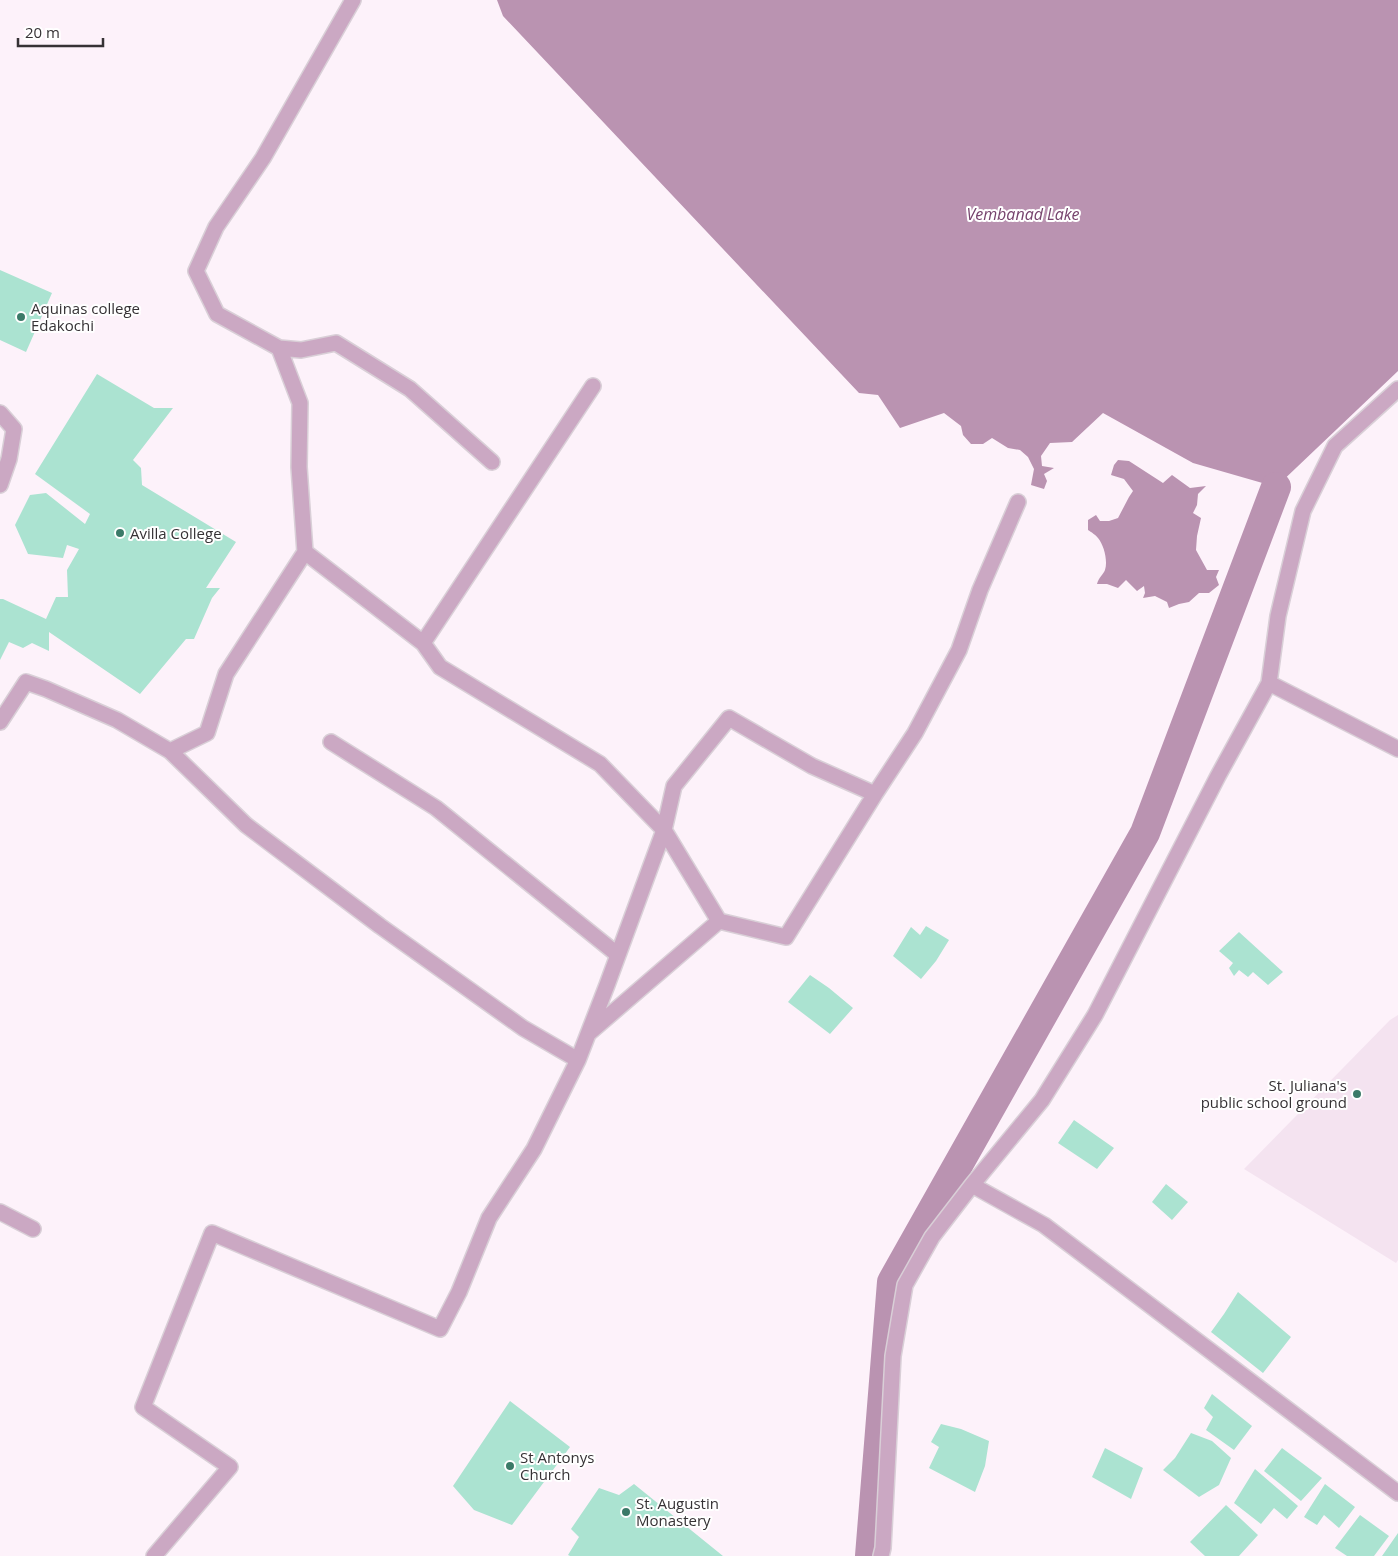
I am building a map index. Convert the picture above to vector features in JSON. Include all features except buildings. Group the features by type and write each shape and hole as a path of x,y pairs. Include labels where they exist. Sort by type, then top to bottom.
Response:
{"street":[{"path":"353,0 263,158 216,227 196,271 217,314 280,348 301,350 336,343 410,389 492,462"},
{"path":"170,751 207,733 226,674 305,552 300,467 300,403 280,348"},
{"path":"423,643 593,386"},
{"path":"881,1556 883,1548 893,1356 905,1285 932,1237 972,1184 1042,1100 1096,1015 1218,776 1268,683 1278,616 1303,511 1335,446 1398,389"},
{"path":"0,413 14,429 9,459 0,485"},
{"path":"305,552 423,643 440,666 600,764 664,830 719,921 786,937 915,733 960,650 980,590 1018,502"},
{"path":"0,722 26,682 117,720 170,751 246,825 380,926 523,1028 578,1060"},
{"path":"1268,683 1398,749"},
{"path":"154,1556 230,1467 143,1407 212,1233 440,1329 459,1292 489,1218 534,1149 578,1060 664,830 674,786 729,718 812,766 875,794"},
{"path":"331,742 436,808 618,955"},
{"path":"588,1034 719,921"},
{"path":"972,1184 1044,1225 1398,1493"},
{"path":"0,1212 33,1230"}],"shaded area":[{"name":"St. Juliana's public school ground","path":"1398,1015 1398,1260 1396,1263 1244,1169 1390,1020"}],"water":[{"name":"Vembanad Lake","path":"497,0 1398,0 1398,371 1276,487 1193,463 1103,413 1072,442 1050,443 1041,456 1042,466 1054,468 1044,474 1047,481 1044,489 1031,485 1034,469 1028,457 1020,450 1008,448 992,438 983,444 971,444 963,435 961,426 944,413 900,428 878,395 859,393 503,16"},
{"path":"1118,460 1129,461 1163,483 1172,475 1190,488 1206,486 1198,494 1197,505 1193,513 1201,518 1196,550 1207,570 1219,570 1216,577 1219,585 1209,593 1199,593 1189,602 1169,608 1167,602 1155,596 1143,598 1145,593 1144,586 1137,591 1126,580 1118,588 1107,584 1097,584 1105,570 1106,558 1100,541 1088,530 1088,520 1096,515 1100,521 1118,518 1133,491 1124,479 1111,475 1114,465"}],"waterway":[{"path":"870,1556 892,1282 1145,833 1276,487"}],"place":[{"name":"Aquinas college Edakochi","path":"21,317"},
{"name":"Avilla College","path":"120,533"},
{"name":"St. Juliana's public school ground","path":"1357,1094"},
{"name":"St Antonys Church","path":"510,1466"},
{"name":"St. Augustin Monastery","path":"626,1512"}]}
